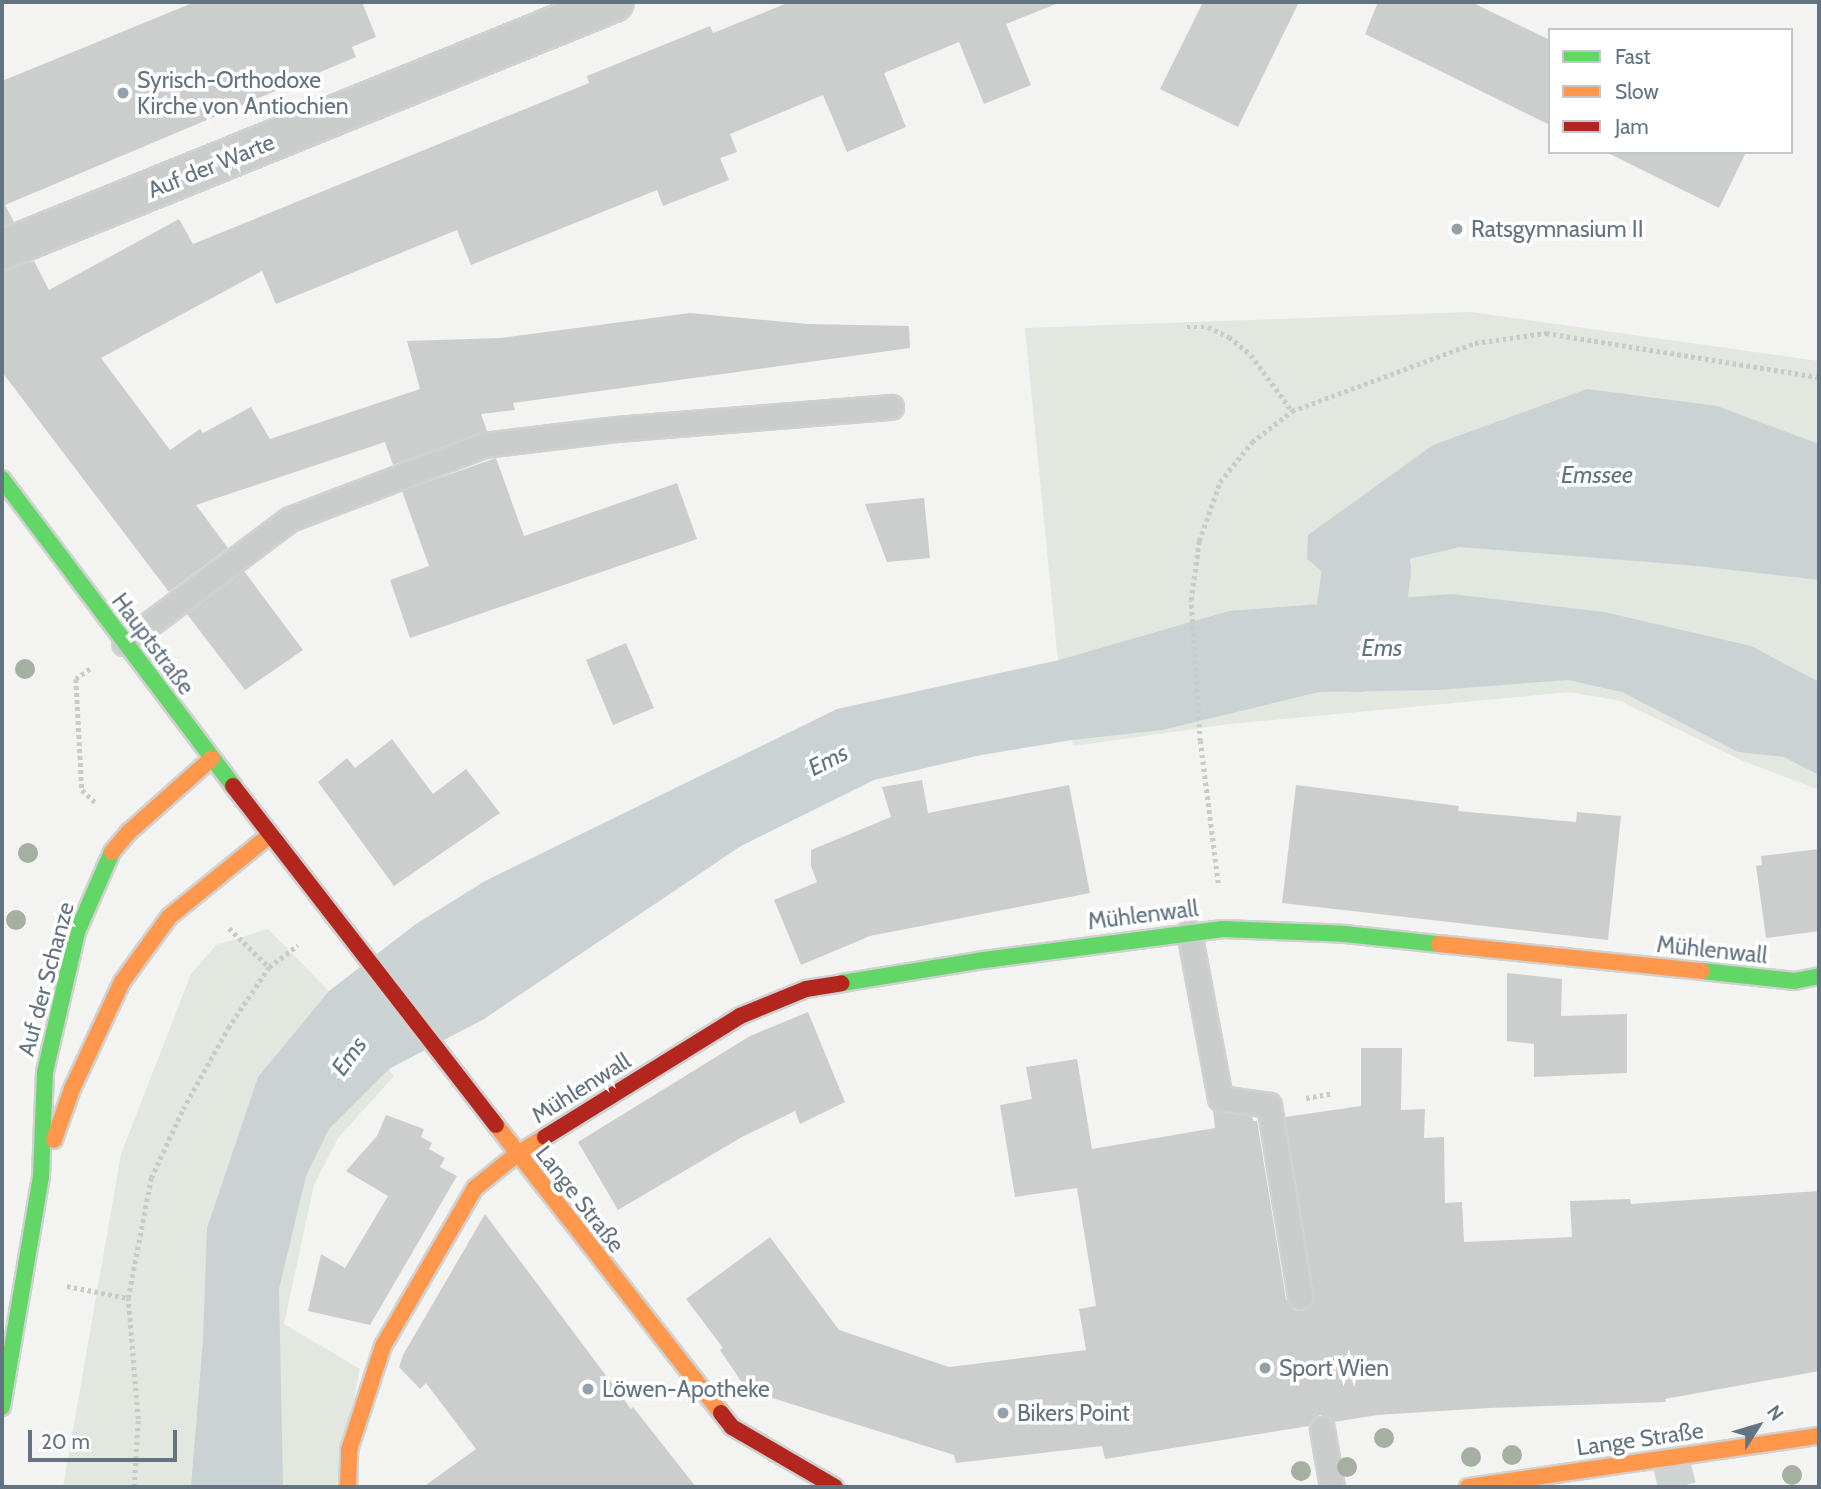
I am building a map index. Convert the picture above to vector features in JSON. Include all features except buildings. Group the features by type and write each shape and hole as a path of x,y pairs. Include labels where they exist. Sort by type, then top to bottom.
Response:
{"street":[{"name":"Auf der Warte","path":"2,250 614,2"},
{"name":"Hauptstraße","path":"2,479 271,835"},
{"name":"Auf der Schanze","path":"2,1407 41,1176 45,1072 77,933 108,858 129,832 212,758"},
{"name":"Auf der Schanze","path":"41,1176 72,1089 122,982 169,917 271,835"},
{"name":"Lange Straße","path":"271,835 732,1427 835,1487"},
{"name":"Mühlenwall","path":"348,1487 349,1450 383,1346 475,1188 517,1154 740,1016 806,989 984,960 1223,929 1333,933 1794,981 1819,976"},
{"name":"Lange Straße","path":"1468,1487 1819,1436"}],"lane":[{"path":"124,643 290,519 484,444 616,429 891,407"},
{"path":"1189,932 1220,1098 1269,1105 1300,1297"},
{"path":"1322,1429 1332,1487"}],"path":[{"path":"1187,327 1208,327 1229,337 1251,355 1292,411"},
{"path":"1223,929 1200,741 1191,600 1199,541 1220,482 1252,442 1292,411 1475,343 1546,333 1819,377"},
{"path":"134,1487 138,1419 128,1298 151,1178 183,1110 228,1028 269,967 335,918"},
{"path":"24,1277 128,1298"}],"shaded area":[{"path":"1471,312 1819,361 1819,790 1741,760 1620,701 1570,692 1230,724 1073,746 1057,652 1025,328"},
{"path":"268,929 329,991 394,1076 338,1138 314,1185 284,1324 360,1369 336,1487 63,1487 121,1154 191,974 216,945"}],"water":[{"name":"Emssee","path":"1587,389 1717,406 1819,444 1819,580 1698,566 1460,547 1366,569 1324,573 1307,559 1308,535 1433,445"},
{"name":"Ems","path":"1452,594 1604,612 1751,646 1819,682 1819,775 1784,757 1738,752 1622,692 1568,680 1437,690 1319,692 1162,730 1072,740 981,755 874,780 741,846 484,1019 389,1069 329,1129 306,1176 279,1289 283,1487 191,1487 203,1340 207,1228 258,1077 329,991 416,924 485,881 837,709 1059,660 1229,611"}],"waterway":[{"name":"Ems","path":"1356,647 1366,569"}],"tunnel":[{"path":"1670,1458 1677,1487"}],"traffic: fast":[{"path":"2,479 233,786"},
{"path":"2,1407 41,1176 45,1072 77,932 112,852"},
{"path":"842,983 984,960 1223,929 1345,934 1439,944"},
{"path":"1702,971 1794,981 1819,976"}],"traffic: slow":[{"path":"112,852 129,832 212,758"},
{"path":"54,1140 72,1089 122,982 169,917 270,835"},
{"path":"1439,944 1702,971"},
{"path":"496,1125 721,1413"},
{"path":"348,1487 349,1450 383,1346 475,1188 517,1154 545,1137"},
{"path":"1468,1487 1819,1436"}],"traffic: jam":[{"path":"233,786 496,1125"},
{"path":"545,1137 740,1016 806,989 842,983"},
{"path":"721,1413 732,1427 835,1487"}],"place":[{"name":"Syrisch-Orthodoxe Kirche von Antiochien","path":"123,93"},
{"name":"Ratsgymnasium II","path":"1457,229"},
{"name":"Sport Wien","path":"1265,1368"},
{"name":"Löwen-Apotheke","path":"588,1389"},
{"name":"Bikers Point","path":"1003,1413"}]}
